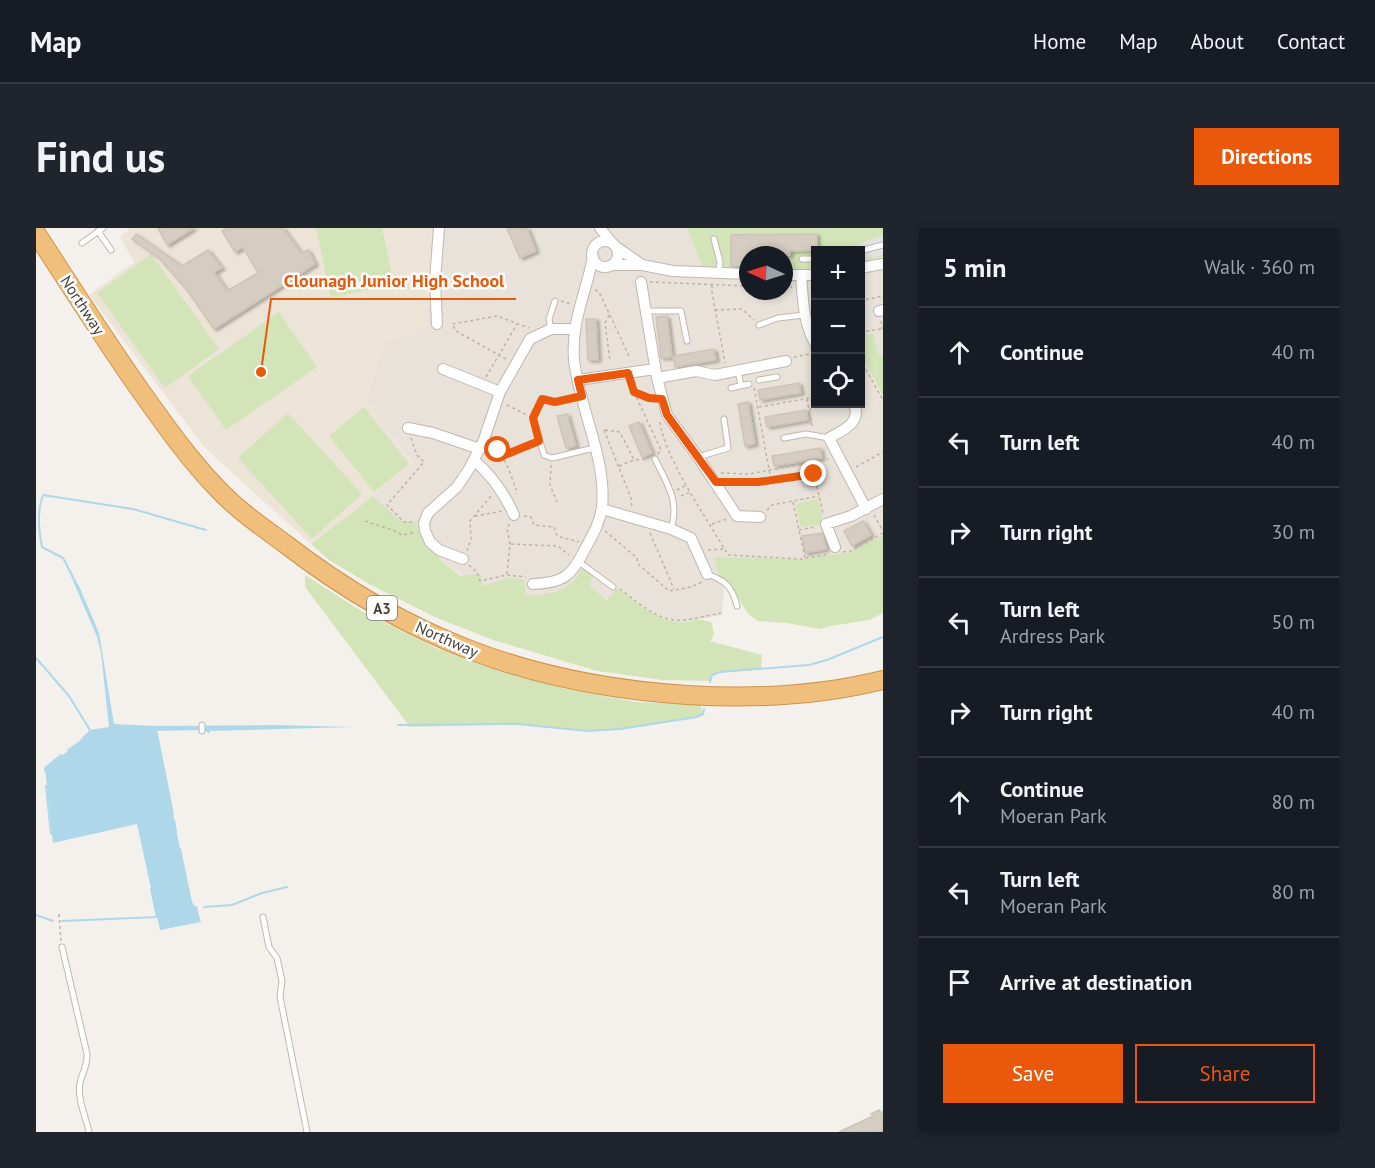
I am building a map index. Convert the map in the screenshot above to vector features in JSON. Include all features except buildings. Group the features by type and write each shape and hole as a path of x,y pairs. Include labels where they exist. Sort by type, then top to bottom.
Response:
{"highway":[{"name":"Northway","path":"36,233 108,344 183,450 218,490 309,562 408,622 460,647 515,666 571,681 653,693 747,697 787,696 883,680"}],"street":[{"path":"439,228 435,280 439,318"},
{"path":"587,283 617,259 618,250 598,228"},
{"path":"533,584 547,583 566,577 579,562 588,545 602,509 600,473 574,359 574,329 587,283 598,228"},
{"path":"594,252 605,241 642,265"},
{"path":"594,252 597,264 608,266 642,265 673,271 739,274"},
{"path":"865,267 883,264"},
{"path":"793,275 811,274"},
{"path":"801,275 805,314 811,337"},
{"path":"641,284 656,374 667,415 716,482 736,516 760,517"},
{"path":"463,559 439,550 430,542 424,523 428,513 457,486 474,460 498,396 530,339 551,329 574,329"},
{"path":"578,380 628,373 656,374 696,370 716,375 786,361"},
{"path":"443,369 482,385 498,396"},
{"path":"856,408 857,417 853,423 829,438 866,509"},
{"path":"408,428 481,446"},
{"path":"474,460 499,487 512,510"},
{"path":"835,547 826,524 851,516 883,500"},
{"path":"602,509 671,529 691,538 707,574"}],"lane":[{"path":"82,243 101,230 111,250"},
{"path":"714,239 720,262 719,273"},
{"path":"865,250 883,245"},
{"path":"802,259 811,259"},
{"path":"551,329 549,319 555,301"},
{"path":"646,311 681,311 687,341"},
{"path":"759,325 778,318 805,314"},
{"path":"767,364 770,378"},
{"path":"732,371 741,386"},
{"path":"759,380 777,377"},
{"path":"731,388 752,386"},
{"path":"534,415 544,455 552,458 594,448"},
{"path":"698,457 728,448 724,419"},
{"path":"784,438 806,434 829,438"},
{"path":"655,459 674,500 674,518 671,529"},
{"path":"579,562 613,587"},
{"path":"707,574 724,581 734,594 737,606"},
{"path":"262,917 269,947 277,958 282,981 280,997 307,1132"},
{"path":"62,947 87,1054 88,1061 80,1084 80,1094 89,1132"}],"path":[{"path":"587,283 598,292 630,358"},
{"path":"641,284 739,286"},
{"path":"712,285 715,310 732,371"},
{"path":"865,300 883,296"},
{"path":"555,301 579,306"},
{"path":"715,310 742,309 759,325"},
{"path":"609,314 605,323 609,360"},
{"path":"482,385 498,355 518,324 497,316 452,324 456,330 498,355 515,364"},
{"path":"865,331 883,328"},
{"path":"786,361 790,357 811,354"},
{"path":"865,366 883,400"},
{"path":"619,466 634,460 655,459 661,450 634,392 628,373"},
{"path":"752,386 771,480"},
{"path":"634,392 649,398 662,399"},
{"path":"498,396 534,415 542,399 555,402 582,396"},
{"path":"807,398 813,435"},
{"path":"758,407 811,398"},
{"path":"809,410 814,408"},
{"path":"667,415 659,422 680,474 728,555 804,558 792,501"},
{"path":"408,428 417,455 424,462 387,505 404,522 424,523"},
{"path":"591,434 604,430 620,432 634,460"},
{"path":"604,430 631,498 633,518"},
{"path":"502,456 539,441"},
{"path":"481,446 498,450 517,491 507,529 510,544 507,575"},
{"path":"848,472 883,452"},
{"path":"709,472 749,474 824,461 838,455"},
{"path":"552,458 550,485 557,502"},
{"path":"799,530 826,524 812,463"},
{"path":"666,481 680,474"},
{"path":"716,482 758,482 814,474"},
{"path":"671,493 686,484"},
{"path":"499,487 470,521 471,539 463,559 477,572 480,581 507,575 525,575 533,584"},
{"path":"674,500 690,491"},
{"path":"760,517 772,505 819,496"},
{"path":"474,517 512,510 531,517 534,525 554,527 557,536 588,545"},
{"path":"710,524 736,516"},
{"path":"877,520 883,531"},
{"path":"366,521 402,535 410,534 424,523"},
{"path":"597,526 637,558 638,564 669,591 701,584 707,574"},
{"path":"649,532 675,590"},
{"path":"510,544 558,546 579,562"},
{"path":"699,553 711,549 724,550"},
{"path":"613,587 653,613 672,620 681,621 722,613"},
{"path":"59,914 62,947"}],"shaded area":[{"path":"130,228 432,228 427,328 384,343 367,401 413,465 311,544 205,448 89,295 134,262 120,237"},
{"path":"432,228 687,228 702,267 714,268 716,262 722,263 726,269 739,269 739,300 793,300 793,269 811,269 811,408 865,408 865,363 883,398 883,535 851,552 805,559 715,557 724,589 722,615 681,623 653,614 619,588 608,600 590,586 581,569 578,577 568,586 553,593 525,595 483,586 462,576 434,555 421,538 416,522 399,520 373,496 413,464 366,401 384,343 427,327"},
{"path":"883,235 883,255 865,258 865,246 853,246"},
{"path":"883,257 883,355 879,355 873,334 865,335 865,260"}],"green space":[{"path":"316,228 382,228 394,284 331,298"},
{"path":"687,228 883,228 883,257 865,260 865,246 811,246 811,269 793,269 793,246 739,246 739,269 726,269 722,263 717,262 715,268 702,267"},
{"path":"151,254 219,349 165,388 97,293"},
{"path":"279,312 317,367 226,430 188,376"},
{"path":"873,334 879,355 883,355 883,396 865,362 865,335"},
{"path":"364,407 409,464 374,492 329,436"},
{"path":"288,413 362,494 312,539 238,458"},
{"path":"373,496 399,520 416,522 428,547 461,576 480,574 483,586 509,578 525,580 525,595 551,593 566,587 578,576 582,568 592,575 590,586 607,600 618,588 647,610 671,621 699,620 712,623 714,635 710,641 762,655 761,668 720,672 712,675 711,681 663,680 597,671 493,640 437,618 371,585 329,560 311,544"},
{"path":"817,499 822,512 820,525 801,527 797,504"},
{"path":"883,535 883,613 869,620 820,629 758,621 748,614 727,580 720,578 714,557 805,559 851,552"},
{"path":"305,575 358,609 436,648 514,675 566,689 636,702 701,705 703,714 697,717 620,729 588,731 517,724 410,727 305,587"}],"water":[{"path":"65,562 79,586 99,633 114,724 353,727 210,731 209,734 200,730 156,731 191,902 197,908 201,922 160,930 137,824 53,843 45,768 75,746 89,730 109,727 101,653 97,637"}],"waterway":[{"path":"73,577 63,558 42,547 39,514 43,495 133,509 206,530"},
{"path":"710,682 712,675 720,672 809,665 883,637"},
{"path":"36,658 69,696 90,730"},
{"path":"398,725 517,724 588,731 620,729 697,717 703,714 704,709"},
{"path":"156,729 173,814"},
{"path":"68,750 87,734"},
{"path":"45,771 45,768 61,755"},
{"path":"46,786 51,834"},
{"path":"174,820 176,832"},
{"path":"180,849 191,902 197,908"},
{"path":"204,907 232,905 262,893 287,887"},
{"path":"62,921 157,917 151,889"},
{"path":"36,915 53,921"}],"place":[{"name":"Clounagh Junior High School","path":"261,372"}],"route":[{"path":"498,450 502,456 539,441 533,418 542,399 555,402 582,396 578,380 628,373 634,392 649,398 662,399 667,415 716,482 758,482 814,474"}]}
